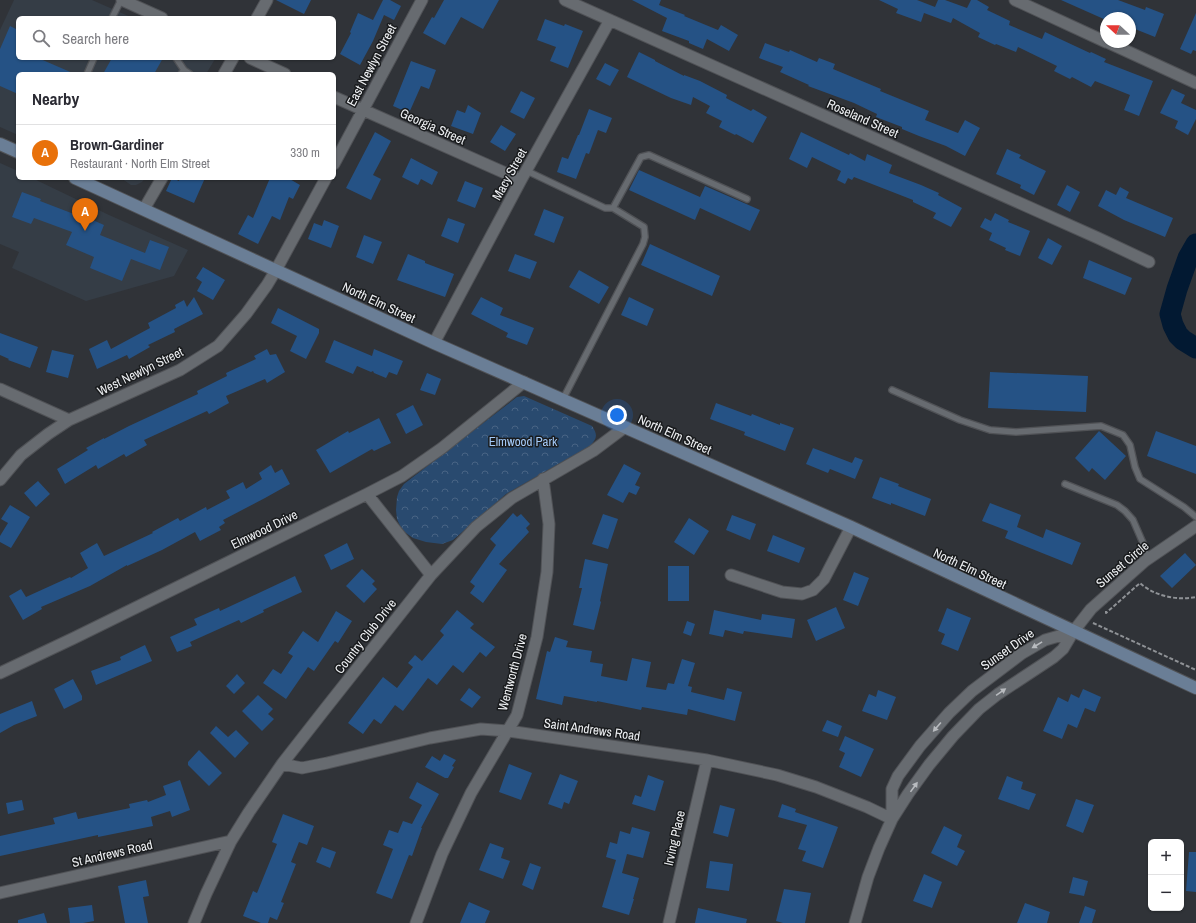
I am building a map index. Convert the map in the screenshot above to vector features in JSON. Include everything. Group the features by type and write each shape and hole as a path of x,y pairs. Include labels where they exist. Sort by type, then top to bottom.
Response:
{"main road":[{"path":"0,144 16,151"},
{"name":"North Elm Street","path":"79,180 434,343 850,527 1196,688"}],"street":[{"path":"122,0 158,16"},
{"path":"258,16 268,0"},
{"name":"East Newlyn Street","path":"336,160 422,0"},
{"name":"Roseland Street","path":"566,0 1084,231 1149,262"},
{"path":"1015,0 1100,39"},
{"name":"Macy Street","path":"434,343 610,20"},
{"path":"1119,48 1196,83"},
{"path":"225,72 232,60"},
{"path":"254,60 281,72"},
{"name":"Georgia Street","path":"336,98 524,176"},
{"path":"144,209 161,180"},
{"path":"276,270 325,180"},
{"name":"West Newlyn Street","path":"0,480 21,456 48,434 69,420 180,370 218,346 246,314 276,270"},
{"name":"Elmwood Drive","path":"0,673 81,635 402,476 442,448 524,382"},
{"path":"0,389 69,420"},
{"name":"Country Club Drive","path":"194,923 231,841 249,812 282,764 431,575 476,527 512,498 593,451 625,427"},
{"name":"Wentworth Drive","path":"416,923 442,854 471,793 517,715 537,636 547,572 549,524 543,479"},
{"path":"367,494 431,575"},
{"name":"Sunset Circle","path":"1073,632 1095,606 1148,559 1196,526"},
{"path":"731,576 782,592 802,594 813,590 824,579 850,527"},
{"name":"Sunset Drive","path":"892,819 892,789 898,776 920,746 949,713 972,691 1021,654 1045,640 1073,632"},
{"name":"Sunset Drive","path":"856,923 868,877 892,819 929,765 953,736 979,709 998,694 1054,657 1063,649 1073,632"},
{"name":"Saint Andrews Road","path":"282,764 302,768 430,738 481,729 508,731 707,760 777,775 816,787 867,807 892,819"},
{"name":"Irving Place","path":"669,923 707,760"},
{"name":"St Andrews Road","path":"0,893 231,841"}],"lane":[{"path":"113,16 122,0"},
{"path":"87,72 93,60"},
{"path":"177,60 182,72"},
{"path":"613,208 641,158 649,155 747,199"},
{"path":"524,176 605,208 613,208 644,227 645,237 639,251 563,399"},
{"path":"892,390 960,420 990,430 1016,432 1101,426 1123,435 1130,445 1135,467 1140,479 1184,507 1196,517"},
{"path":"1065,484 1117,505 1125,511 1133,520 1148,559"}],"path":[{"path":"1095,606 1098,609 1105,610 1106,613 1140,583 1145,588 1158,594 1180,599 1196,597"},
{"path":"1084,619 1196,670"}],"shaded area":[{"path":"14,0 92,0 128,16 16,16 16,60 214,60 207,72 16,72 16,134 0,127 0,30"},
{"path":"0,163 16,170 16,180 36,180 109,215 188,250 174,276 86,301 12,268 19,252 0,244"},
{"path":"124,180 144,180 136,185 131,185"}],"green space":[{"name":"Elmwood Park","path":"524,396 592,426 596,434 594,441 590,446 506,494 453,540 442,544 426,542 413,538 402,530 397,519 396,510 397,497 404,484 517,397"}],"building":[{"path":"276,0 311,0 304,14"},
{"path":"383,0 390,0 401,6 394,20 384,15 373,41 360,65 340,54 351,33 350,32 358,13 373,20"},
{"path":"444,0 499,0 483,29 461,17 445,45 423,33 432,17 434,18"},
{"path":"632,0 661,0 659,5 718,30 721,25 738,35 729,51 707,39 703,49 689,43 689,41 662,31 667,18"},
{"path":"879,0 917,0 935,7 938,0 945,0 967,8 971,0 977,0 989,7 987,10 1010,21 1009,25 1042,39 1045,32 1106,59 1104,62 1153,81 1139,116 1124,110 1130,95 1095,81 1091,87 1072,77 1070,79 1054,71 1057,66 1018,47 1016,52 996,44 995,45 978,37 980,33 953,18 951,23 924,13 921,22 896,13 898,9"},
{"path":"1061,0 1118,0 1145,10 1146,7 1164,14 1155,37 1136,29 1136,12 1100,12 1100,17"},
{"path":"1196,13 1196,51 1193,50 1191,54 1180,49"},
{"path":"545,19 564,26 565,24 583,31 568,68 550,61 556,47 537,40"},
{"path":"10,26 16,29 16,60 43,60 70,72 16,72 16,93 0,86 0,49"},
{"path":"765,43 789,52 790,50 817,62 819,58 835,64 833,69 881,89 880,91 929,111 925,120 958,133 965,120 980,128 965,156 946,146 876,117 877,114 854,103 808,86 809,85 780,72 783,67 759,58"},
{"path":"639,52 684,76 700,81 727,95 726,98 751,111 753,109 767,117 753,143 719,127 722,121 706,113 710,106 693,97 691,105 671,98 627,77"},
{"path":"111,60 162,60 155,72 104,72"},
{"path":"411,61 436,70 429,89 421,86 409,113 393,106"},
{"path":"605,63 619,70 610,86 596,79"},
{"path":"1172,89 1185,95 1181,103 1196,110 1196,119 1188,135 1175,128 1178,121 1160,113"},
{"path":"521,91 535,98 524,119 510,112"},
{"path":"468,105 481,113 473,134 451,126 457,110 465,113"},
{"path":"589,109 612,118 606,133 598,130 589,154 586,153 576,179 557,172 562,157 568,159"},
{"path":"501,125 516,134 505,151 490,142"},
{"path":"375,132 391,141 373,175 381,179 371,200 346,188"},
{"path":"801,132 865,161 867,154 892,165 889,173 939,193 938,195 962,208 951,227 933,218 936,213 913,202 913,200 854,177 852,180 848,178 845,184 837,180 841,171 812,157 807,168 789,159"},
{"path":"1007,149 1021,155 1019,158 1046,171 1034,195 1020,188 1021,185 996,174"},
{"path":"411,158 438,172 432,185 421,179 418,185 402,177"},
{"path":"639,170 700,197 705,186 760,210 750,231 700,208 695,220 629,190"},
{"path":"171,180 204,180 194,203 166,191"},
{"path":"269,180 291,180 300,185 293,199 289,197 280,220 272,216 258,244 238,234 248,215 253,218"},
{"path":"465,181 483,188 475,208 457,201"},
{"path":"1067,185 1080,192 1070,212 1057,205"},
{"path":"1120,187 1129,192 1126,198 1173,218 1165,237 1124,220 1098,206 1106,190 1116,195"},
{"path":"22,192 41,199 40,201 79,216 79,214 104,225 100,235 145,253 150,240 169,247 160,270 131,259 122,281 90,268 94,257 66,245 72,232 34,218 31,224 12,217"},
{"path":"544,209 564,217 554,243 534,235"},
{"path":"995,213 1009,220 1008,222 1030,231 1020,256 1005,250 1006,248 989,240 992,233 980,227 985,218 991,221"},
{"path":"448,218 465,224 458,243 441,236"},
{"path":"324,220 339,226 331,248 308,239 314,223 322,226"},
{"path":"364,235 382,242 373,264 356,257"},
{"path":"1048,238 1062,246 1052,265 1038,258"},
{"path":"650,244 720,276 712,296 641,265"},
{"path":"408,254 425,261 425,263 454,274 445,297 397,280"},
{"path":"515,254 537,262 530,279 508,271"},
{"path":"1089,260 1132,278 1125,295 1083,278"},
{"path":"203,267 225,280 213,300 197,291 202,282 196,278"},
{"path":"579,270 609,287 599,304 569,287"},
{"path":"194,297 203,314 174,329 175,332 148,345 150,347 129,359 127,355 97,369 89,349 107,340 111,349 150,328 148,323 176,308 175,305 184,300 187,307"},
{"path":"481,297 503,308 500,315 534,328 527,345 506,337 508,333 471,314"},
{"path":"629,297 654,309 647,326 621,315"},
{"path":"278,308 319,329 319,333 306,359 290,351 297,336 271,323"},
{"path":"0,333 38,347 30,368 8,360 9,359 0,355"},
{"path":"334,340 372,356 374,349 403,361 397,375 389,372 386,378 374,373 373,371 371,372 357,366 353,374 325,362"},
{"path":"267,349 270,355 276,354 285,372 267,383 265,379 226,396 229,403 209,414 207,411 144,440 147,445 126,457 124,454 98,469 96,465 65,484 57,469 88,450 86,448 198,394 197,391 227,376 226,373 256,359 254,356"},
{"path":"52,350 74,355 68,378 46,372"},
{"path":"990,372 1088,376 1086,412 988,408"},
{"path":"427,373 441,379 435,395 420,390"},
{"path":"716,403 751,416 752,414 780,425 780,423 794,428 785,451 744,435 745,432 710,419"},
{"path":"413,405 423,425 406,434 396,414"},
{"path":"379,418 391,443 374,451 372,449 330,473 316,450 348,431 349,433"},
{"path":"1099,431 1126,456 1105,480 1092,468 1089,472 1075,458"},
{"path":"1156,431 1196,446 1196,474 1147,456"},
{"path":"813,448 852,463 855,457 863,460 855,479 830,469 828,473 806,464"},
{"path":"624,464 641,473 635,485 640,487 636,495 629,492 623,503 607,495"},
{"path":"271,465 275,473 282,469 290,484 223,520 225,523 219,527 221,530 200,541 195,532 162,550 127,565 90,586 41,607 42,609 23,620 9,596 21,589 26,597 70,577 71,578 88,568 80,553 97,543 104,556 153,533 152,532 178,518 180,521 206,507 207,510 230,498 226,491 243,482 246,489 262,479 259,473"},
{"path":"880,477 931,499 925,516 891,503 891,505 872,498"},
{"path":"38,481 50,494 36,507 24,493"},
{"path":"990,503 1021,515 1017,527 1043,538 1046,529 1081,543 1072,565 1005,538 1008,531 982,521"},
{"path":"10,505 30,517 11,548 0,542 0,536 8,523 1,519"},
{"path":"513,513 517,517 521,514 530,524 526,528 529,532 499,564 507,570 483,603 470,593 475,586 470,582 496,545 490,539"},
{"path":"603,514 618,519 608,549 592,544"},
{"path":"732,515 756,524 750,540 726,530"},
{"path":"689,518 709,531 694,555 674,542"},
{"path":"773,535 805,548 799,563 767,551"},
{"path":"347,543 354,559 331,570 324,555"},
{"path":"1185,553 1196,565 1172,588 1160,576"},
{"path":"585,559 608,564 594,630 573,625 582,588 579,588"},
{"path":"668,566 689,566 689,601 668,601"},
{"path":"362,569 375,581 372,584 377,589 364,603 346,586"},
{"path":"854,572 869,578 858,606 843,600"},
{"path":"295,576 302,592 263,610 264,612 241,623 239,620 190,642 192,646 177,652 170,637 197,625 194,619 219,608 220,611"},
{"path":"836,607 845,628 816,641 807,620"},
{"path":"947,608 971,618 958,651 941,644 945,634 938,631"},
{"path":"457,610 474,624 470,628 495,647 486,657 480,652 463,673 453,665 437,685 428,678 403,711 395,705 381,724 374,719 363,734 348,723 383,677 397,688 413,667 408,663 415,655 422,661 444,635 440,631"},
{"path":"714,610 761,620 762,614 795,619 792,638 744,631 743,634 725,630 723,637 709,634"},
{"path":"336,611 352,621 338,643 335,641 314,671 308,667 286,699 263,683 273,669 281,674 293,656 288,653 303,631 318,642"},
{"path":"687,621 695,624 691,636 683,633"},
{"path":"555,637 568,641 566,647 592,651 590,662 603,664 601,676 627,681 632,658 651,662 646,687 666,690 668,683 674,684 682,659 695,663 688,686 692,687 691,692 724,700 727,688 742,692 735,721 688,709 687,715 642,707 641,710 564,696 562,705 536,699 547,651 550,652"},
{"path":"145,645 152,661 96,685 91,671 121,660 120,657"},
{"path":"237,674 245,683 234,694 226,686"},
{"path":"73,679 82,696 82,700 64,709 54,689"},
{"path":"469,688 481,697 472,708 460,700"},
{"path":"1083,689 1101,697 1095,712 1085,708 1077,728 1068,724 1062,739 1043,731 1058,697 1068,702 1071,694 1079,698"},
{"path":"878,690 896,697 887,720 862,711 869,694 876,697"},
{"path":"258,695 273,709 268,714 274,719 262,731 242,711"},
{"path":"32,701 37,716 14,725 0,733 0,714"},
{"path":"827,720 842,726 838,737 822,731"},
{"path":"216,726 228,737 236,730 249,743 235,758 210,733"},
{"path":"845,736 874,749 861,777 839,767 845,753 839,750"},
{"path":"199,750 222,773 209,786 188,765 188,762"},
{"path":"444,754 456,760 452,766 454,767 448,778 445,778 425,767 432,756 440,761"},
{"path":"509,764 532,773 521,800 499,792"},
{"path":"560,774 578,781 569,804 564,802 562,809 548,804"},
{"path":"648,775 664,781 655,811 632,804 635,795 641,797"},
{"path":"1007,776 1023,782 1021,789 1036,794 1029,810 998,799"},
{"path":"180,780 190,810 172,817 170,811 151,817 153,826 98,837 98,835 0,856 0,836 55,824 53,818 76,812 78,819 130,808 129,804 147,800 148,802 166,795 163,786"},
{"path":"417,782 439,794 421,828 412,856 409,855 392,899 376,893 393,849 383,845 389,830 398,833 403,821 412,824 422,805 409,798"},
{"path":"1076,799 1094,805 1083,833 1066,826"},
{"path":"22,800 24,810 8,814 6,803"},
{"path":"782,804 796,809 795,812 838,827 823,868 802,861 806,851 798,849 807,825 778,817"},
{"path":"720,805 735,809 728,837 713,833"},
{"path":"283,814 314,826 307,845 299,842 291,862 296,864 281,902 284,903 277,920 270,917 268,923 261,923 243,916 253,891 257,893 277,844 272,842"},
{"path":"944,826 962,835 957,847 965,851 957,866 931,853"},
{"path":"632,827 650,832 643,858 627,854 622,873 639,878 629,915 602,907 616,860 606,857 610,842 617,844 620,831 630,834"},
{"path":"490,843 504,848 501,858 510,861 503,879 479,870"},
{"path":"322,847 336,852 330,868 316,862"},
{"path":"1189,852 1196,852 1196,892 1186,891"},
{"path":"710,861 733,864 729,891 706,888"},
{"path":"530,863 541,867 533,890 522,885"},
{"path":"924,874 942,882 932,908 913,901"},
{"path":"1073,877 1088,881 1084,896 1069,893"},
{"path":"146,880 149,896 143,897 148,923 125,923 118,886"},
{"path":"784,889 811,893 805,923 783,923 776,921"},
{"path":"469,902 490,911 485,923 460,923"},
{"path":"1025,903 1050,912 1047,923 1017,923"},
{"path":"92,905 94,921 70,923 68,908"},
{"path":"1085,906 1096,910 1092,923 1079,923"},
{"path":"698,908 747,919 746,923 695,923"},
{"path":"44,913 47,923 18,923 18,920"}],"waterway":[{"path":"1196,244 1188,258 1170,314 1178,335 1196,348"}],"place":[{"name":"Brown-Gardiner","path":"85,231"}]}
